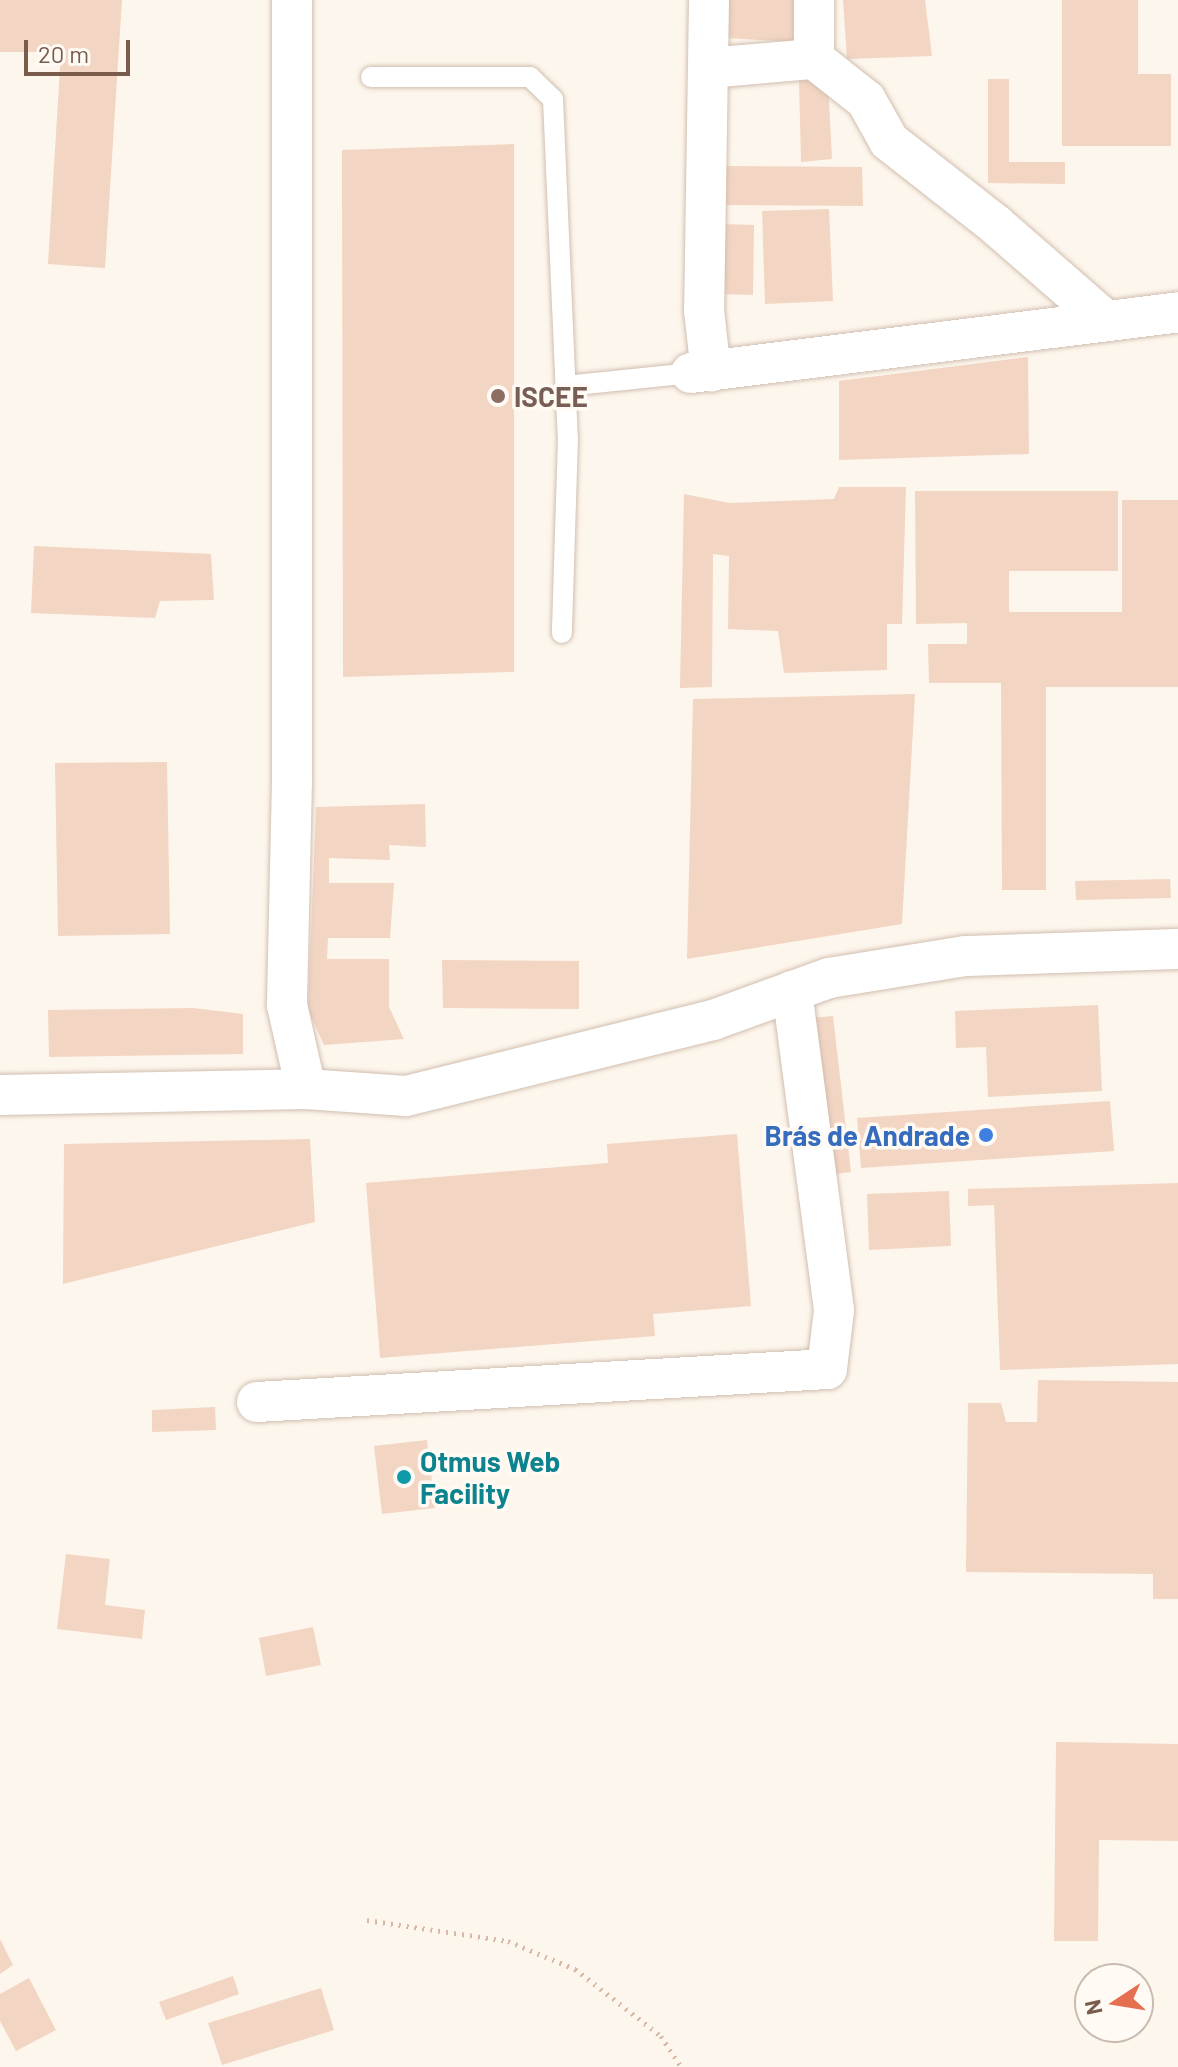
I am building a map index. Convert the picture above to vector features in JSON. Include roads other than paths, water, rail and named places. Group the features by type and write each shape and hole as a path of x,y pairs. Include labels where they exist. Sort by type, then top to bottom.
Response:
{"street":[{"path":"292,0 292,781 287,1005 306,1089"},
{"path":"709,0 701,373 1178,312"},
{"path":"814,0 814,59"},
{"path":"708,68 814,59 866,100 889,141 996,225 1106,321"},
{"path":"0,1095 306,1089 406,1096 713,1020 829,978 965,956 1178,949"},
{"path":"257,1402 827,1369 834,1310 792,991"}],"lane":[{"path":"371,77 530,77 553,99 566,386 562,633"},
{"path":"566,386 701,373"}],"place":[{"name":"ISCEE","path":"498,396"},
{"name":"Brás de Andrade","path":"986,1135"},
{"name":"Otmus Web Facility","path":"404,1477"}]}
